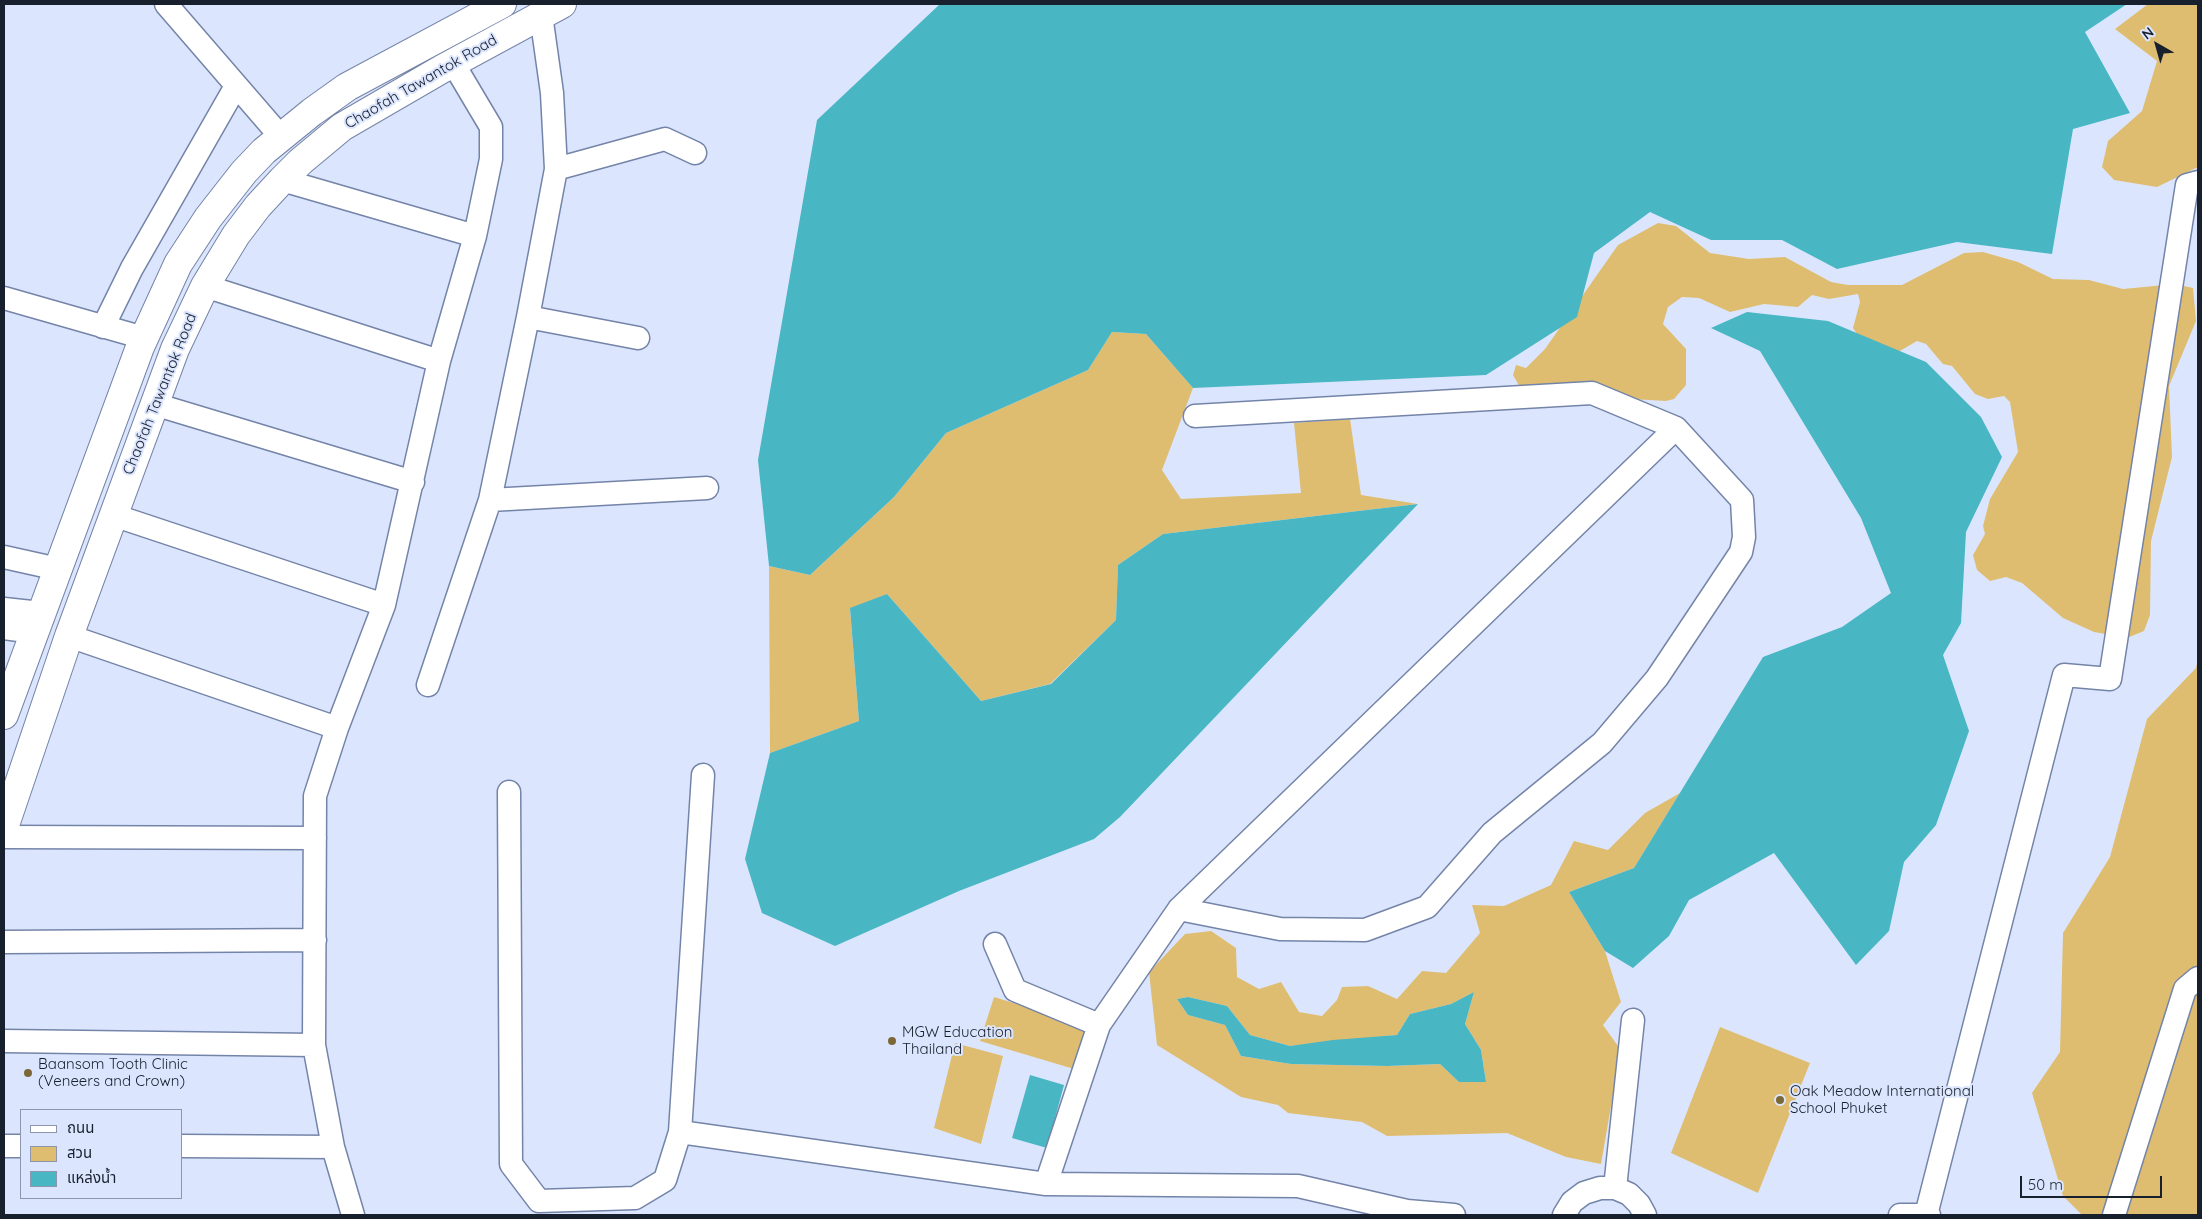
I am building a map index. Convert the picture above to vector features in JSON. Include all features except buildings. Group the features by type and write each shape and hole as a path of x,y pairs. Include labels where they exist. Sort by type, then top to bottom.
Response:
{"main road":[{"name":"Chaofah Tawantok Road","path":"4,716 144,338 165,289 192,240 244,172 281,137 348,87 502,4"},
{"name":"Chaofah Tawantok Road","path":"4,828 69,636 174,349 205,286 236,235 258,206 282,180 300,162 342,127 552,9"}],"street":[{"path":"166,4 281,137"},
{"path":"428,685 490,500 556,169 552,93 552,9"},
{"path":"353,1215 333,1147 314,1045 315,796 337,728 384,606 439,361 474,236 491,159 490,126 453,63"},
{"path":"103,327 132,268 236,86"},
{"path":"556,169 665,139 695,153"},
{"path":"282,180 474,236"},
{"path":"1900,1215 1928,1215 2064,675 2110,679 2187,185 2198,182"},
{"path":"205,286 439,361"},
{"path":"4,298 144,338"},
{"path":"528,317 638,338"},
{"path":"1179,909 1280,929 1365,930 1427,907 1492,833 1602,743 1656,678 1741,552 1744,537 1742,500 1676,428 1592,393 1195,416"},
{"path":"154,404 413,482"},
{"path":"1046,1184 1099,1026 1179,909 1676,428"},
{"path":"490,500 707,488"},
{"path":"113,515 384,606"},
{"path":"4,557 58,569"},
{"path":"4,609 38,622"},
{"path":"4,628 38,622"},
{"path":"69,636 337,728"},
{"path":"509,792 511,1164 539,1202 635,1198 665,1180 680,1132 702,775"},
{"path":"4,837 316,838"},
{"path":"4,942 315,940"},
{"path":"995,944 1014,990 1099,1026"},
{"path":"2114,1215 2185,989 2198,978"},
{"path":"1615,1188 1633,1020"},
{"path":"4,1041 314,1045"},
{"path":"680,1132 1046,1184 1298,1186 1407,1211 1454,1215"},
{"path":"4,1146 20,1146"},
{"path":"182,1146 333,1147"},
{"path":"1564,1215 1572,1202 1584,1193 1600,1188 1615,1188 1628,1194 1639,1204 1645,1215"}],"green space":[{"path":"2148,4 2198,4 2198,167 2157,187 2114,180 2102,167 2108,141 2142,111 2157,61 2115,29"},
{"path":"1658,223 1676,226 1710,253 1749,259 1785,257 1831,282 1848,285 1902,285 1964,253 1983,252 2018,262 2053,279 2089,280 2123,289 2175,284 2193,288 2196,321 2169,386 2172,457 2151,541 2150,615 2144,631 2127,638 2094,632 2063,618 2022,583 2006,577 1990,581 1977,570 1973,555 1985,534 1983,526 1990,499 2018,452 2010,402 2004,396 1988,399 1975,394 1952,366 1943,364 1926,344 1917,341 1893,355 1867,349 1853,328 1860,302 1858,294 1829,299 1812,295 1798,307 1764,304 1730,312 1699,298 1682,297 1668,307 1663,324 1686,349 1686,385 1674,399 1666,401 1632,399 1521,389 1513,375 1516,365 1526,368 1545,349 1618,245"},
{"path":"1112,332 1146,334 1193,388 1162,470 1181,499 1301,493 1294,423 1350,419 1361,495 1418,504 1163,534 1118,565 1116,620 1050,684 981,701 887,594 850,609 859,721 770,753 769,566 810,575 894,497 946,433 1088,370"},
{"path":"2198,659 2198,1215 2082,1215 2063,1196 2032,1093 2060,1052 2063,933 2110,857 2147,719 2196,668"},
{"path":"1680,793 1634,868 1569,892 1605,951 1621,1002 1603,1025 1618,1046 1614,1089 1601,1164 1566,1157 1507,1133 1387,1136 1362,1122 1288,1113 1278,1105 1241,1097 1157,1045 1149,972 1185,934 1211,931 1236,948 1237,977 1259,989 1281,982 1299,1012 1322,1016 1337,1000 1342,987 1368,986 1397,999 1422,971 1446,973 1480,933 1472,905 1504,906 1551,885 1574,841 1608,850 1645,813","holes":["1474,992 1465,1024 1481,1050 1486,1082 1459,1082 1440,1064 1387,1066 1291,1064 1241,1056 1225,1025 1188,1015 1177,999 1188,997 1227,1006 1250,1035 1290,1046 1397,1035 1410,1014 1451,1004"]},
{"path":"994,997 1086,1025 1074,1069 980,1041"},
{"path":"1720,1027 1810,1063 1758,1193 1671,1153"},
{"path":"955,1043 1003,1056 981,1144 934,1128"}],"water":[{"path":"940,4 2127,4 2085,32 2130,113 2073,129 2052,254 1957,242 1837,269 1782,240 1711,240 1650,212 1594,253 1577,317 1486,375 1193,388 1146,334 1112,332 1088,370 946,433 894,497 810,575 769,566 758,460 817,120"},
{"path":"1747,312 1828,321 1926,362 1981,417 2002,457 1966,532 1961,623 1943,655 1969,731 1936,825 1904,862 1889,931 1856,965 1774,853 1689,900 1669,936 1633,968 1605,951 1569,892 1634,868 1763,657 1842,627 1891,593 1861,518 1760,351 1711,328"},
{"path":"1418,504 1120,817 1094,839 959,891 835,946 762,913 745,859 770,753 859,721 850,608 887,594 981,701 1051,684 1116,620 1118,565 1163,534"},
{"path":"1474,992 1465,1024 1481,1050 1486,1082 1459,1082 1440,1064 1387,1066 1291,1064 1241,1056 1225,1025 1188,1015 1177,999 1188,997 1227,1006 1250,1035 1290,1046 1333,1040 1397,1035 1410,1014 1451,1004"},
{"path":"1030,1075 1064,1085 1047,1148 1012,1138"}],"place":[{"name":"MGW Education Thailand","path":"892,1041"},
{"name":"Baansom Tooth Clinic (Veneers and Crown)","path":"28,1073"},
{"name":"Oak Meadow International School Phuket","path":"1780,1100"}]}
